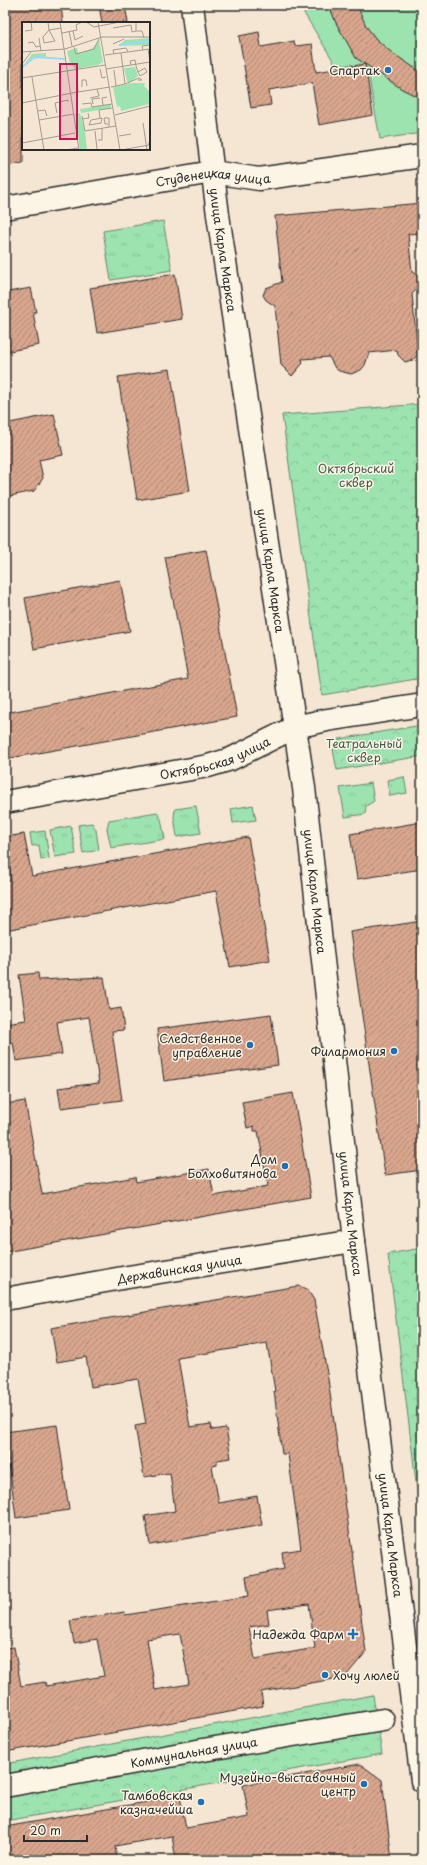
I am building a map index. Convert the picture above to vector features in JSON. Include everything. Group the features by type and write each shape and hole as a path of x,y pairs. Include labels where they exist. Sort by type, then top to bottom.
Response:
{"main road":[{"name":"улица Карла Маркса","path":"192,5 212,172 305,803 354,1241 422,1781"},
{"name":"Студенецкая улица","path":"5,208 212,172 259,179 422,156"},
{"name":"Октябрьская улица","path":"5,802 208,766 231,759 295,727 327,720 422,705"},
{"name":"Державинская улица","path":"5,1299 128,1276 354,1241"},
{"name":"Коммунальная улица","path":"5,1786 178,1754 383,1720"}],"green space":[{"name":"Спартак","path":"299,5 422,5 422,133 380,139 368,73 354,75 352,64 337,67"},
{"path":"163,221 172,270 111,280 103,231"},
{"name":"Октябрьский сквер","path":"422,404 422,678 322,695 282,415"},
{"name":"Театральный сквер","path":"422,725 422,756 337,770 333,750 339,739"},
{"path":"404,777 407,793 390,796 387,780"},
{"path":"371,783 374,801 366,806 365,814 345,817 340,788"},
{"path":"253,805 256,820 233,823 231,809"},
{"path":"196,806 201,833 177,837 174,817 175,809"},
{"path":"157,812 161,819 165,839 111,848 107,828 109,820"},
{"path":"92,823 96,830 99,850 83,853 78,825"},
{"path":"71,826 76,854 55,857 50,830"},
{"path":"45,831 49,858 41,860 39,845 32,846 30,833"},
{"path":"422,1248 422,1531 388,1254"},
{"path":"373,1695 382,1754 5,1821 5,1764"}],"building":[{"path":"5,5 61,5 63,22 22,22 23,163 5,166"},
{"path":"99,5 125,5 128,22 102,22"},
{"path":"329,5 357,5 366,26 376,39 391,52 422,73 422,99 402,89 356,58 336,23"},
{"path":"259,32 261,47 294,41 295,46 312,44 316,72 365,64 373,115 319,125 312,83 269,90 271,105 251,108 239,36"},
{"path":"422,203 422,233 408,234 412,272 420,277 421,281 419,287 412,294 418,354 413,360 405,362 398,355 397,350 369,353 365,365 361,370 351,374 339,371 335,368 329,357 302,359 303,363 292,376 281,365 275,306 266,300 263,295 266,288 282,282 275,216"},
{"path":"175,274 182,319 97,333 90,288"},
{"path":"31,288 36,312 33,312 39,345 5,352 5,296 9,295 8,292"},
{"path":"170,369 190,491 137,500 118,377"},
{"path":"54,414 63,455 39,460 43,478 34,491 5,497 5,424"},
{"path":"206,550 237,717 5,759 5,713 188,679 165,557"},
{"path":"120,580 130,631 34,649 25,598"},
{"path":"422,822 422,869 357,879 350,834"},
{"path":"24,834 32,876 248,837 270,960 230,967 216,891 5,930 5,881 11,880 5,837"},
{"name":"Филармония","path":"422,921 422,1170 385,1175 350,932"},
{"path":"38,973 39,980 104,977 109,1010 121,1008 124,1030 112,1031 122,1100 61,1108 58,1088 99,1083 89,1017 57,1022 62,1054 16,1061 13,1042 7,1043 5,1023 26,1020 19,975"},
{"path":"271,1014 278,1065 164,1081 157,1029"},
{"path":"293,1093 311,1197 5,1252 5,1104 25,1101 42,1194 135,1177 136,1182 209,1169 214,1196 268,1186 258,1131 254,1131 254,1126 247,1128 242,1102"},
{"path":"298,1286 307,1289 314,1300 328,1379 366,1652 345,1677 261,1692 263,1706 5,1752 5,1648 14,1647 21,1686 45,1682 46,1686 104,1676 97,1639 74,1643 70,1621 124,1612 125,1615 249,1596 246,1577 284,1569 282,1552 301,1549 288,1454 282,1454 275,1391 267,1343 178,1358 190,1427 211,1424 212,1430 226,1428 231,1458 217,1460 217,1465 212,1466 219,1503 257,1496 262,1525 150,1545 145,1516 175,1511 170,1473 144,1477 135,1426 146,1424 138,1379 91,1387 86,1357 57,1362 51,1328","holes":["309,1604 315,1648 255,1659 249,1627 269,1624 267,1610","180,1634 189,1684 155,1690 147,1639"]},
{"path":"57,1425 69,1510 16,1518 5,1432"},
{"path":"360,1764 382,1780 392,1860 176,1860 172,1836 115,1846 117,1860 5,1860 5,1827 180,1796 186,1828 249,1817 243,1785"}],"place":[{"name":"Спартак","path":"388,70"},
{"name":"Следственное управление","path":"250,1045"},
{"name":"Филармония","path":"394,1051"},
{"name":"Дом Болховитянова","path":"285,1166"},
{"name":"Надежда Фарм","path":"353,1634"},
{"name":"Хочу люлей","path":"325,1675"},
{"name":"Музейно-выставочный центр","path":"364,1784"},
{"name":"Тамбовская казначейша","path":"201,1802"}]}
